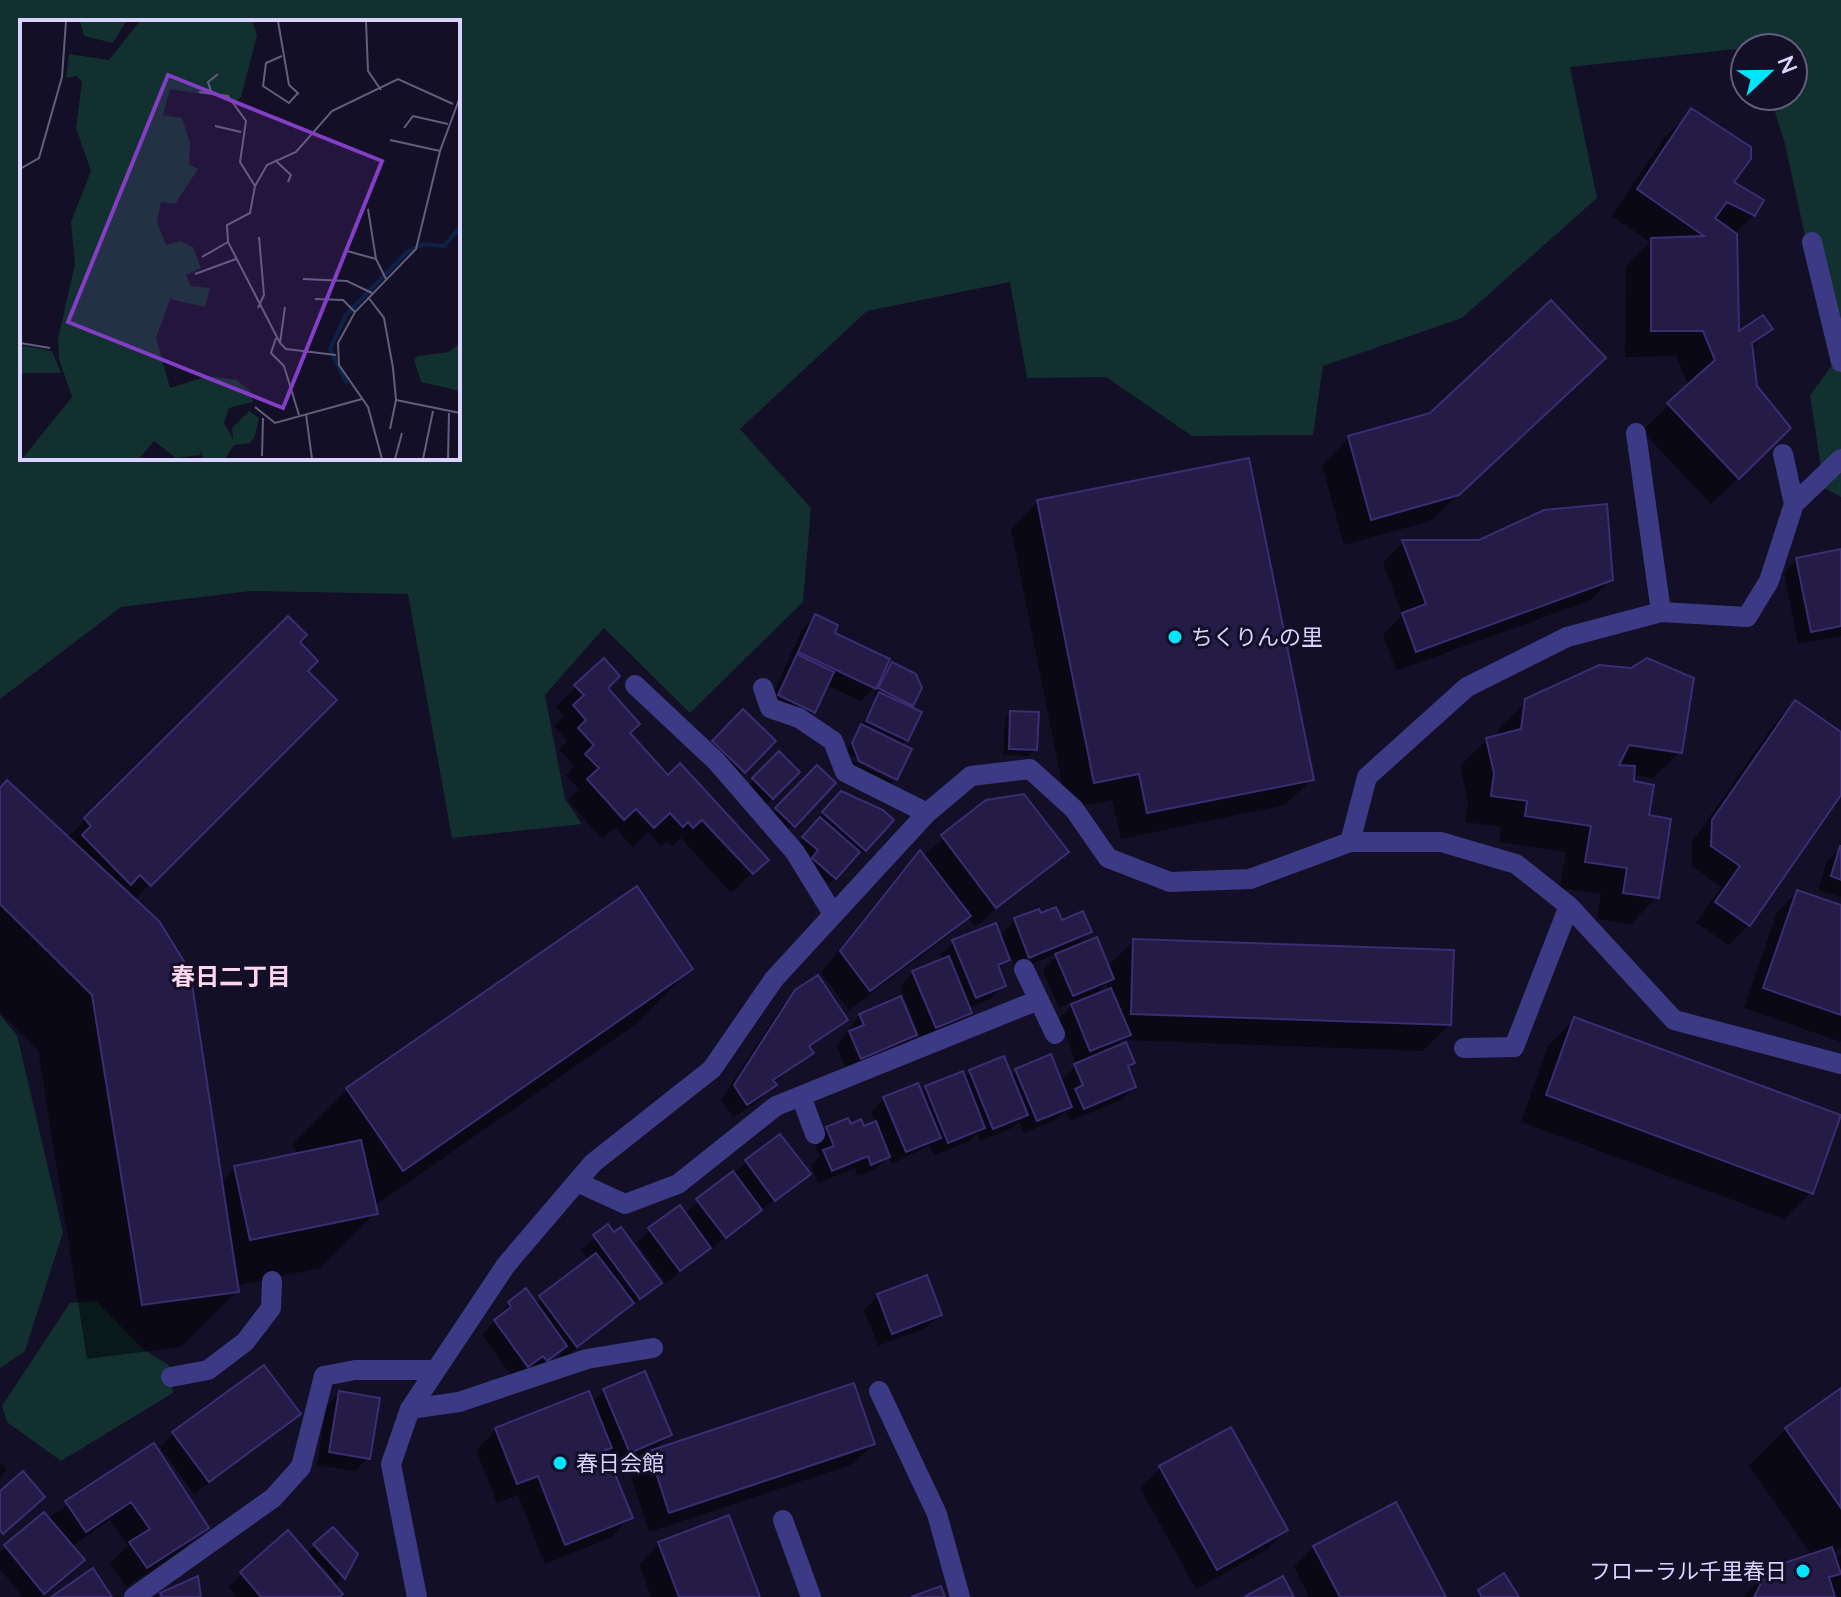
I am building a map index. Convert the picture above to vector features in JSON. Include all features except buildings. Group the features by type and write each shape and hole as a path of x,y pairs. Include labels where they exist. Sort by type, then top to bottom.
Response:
{"street":[{"path":"1812,242 1837,324 1841,362"},
{"path":"1636,433 1661,612"},
{"path":"1783,454 1794,504"},
{"path":"1350,842 1367,777 1467,687 1567,637 1661,612 1747,617 1769,581 1794,504 1841,459"},
{"path":"635,685 716,761 795,852 833,914"},
{"path":"763,688 770,708 799,718 833,741 845,772 927,813"},
{"path":"417,1597 391,1464 410,1409 433,1370 506,1265 593,1163 712,1069 774,979 927,813 971,776 1030,769 1074,809 1108,858 1170,882 1250,879 1350,842 1441,842 1516,864 1569,906 1674,1020 1841,1064"},
{"path":"1464,1048 1514,1047 1569,906"},
{"path":"1024,969 1036,1001 1055,1034"},
{"path":"577,1182 625,1204 678,1184 776,1106 1036,1001"},
{"path":"801,1096 815,1134"},
{"path":"171,1377 208,1370 245,1342 271,1308 272,1281"},
{"path":"410,1409 459,1402 587,1359 653,1348"},
{"path":"134,1597 273,1498 301,1467 324,1376 355,1370 433,1370"},
{"path":"879,1391 937,1514 960,1597"},
{"path":"783,1520 811,1597"}],"green space":[{"path":"0,0 1841,0 1841,497 1824,488 1810,395 1833,364 1785,144 1775,112 1809,112 1809,32 1729,32 1729,50 1570,67 1597,198 1462,318 1323,366 1313,435 1192,436 1106,377 1027,378 1010,282 867,311 740,429 811,508 803,602 690,713 604,628 545,695 565,799 582,824 452,838 408,594 250,591 121,607 0,699"},
{"path":"0,1015 17,1035 63,1232 25,1351 0,1368"},
{"path":"96,1301 144,1350 169,1365 173,1393 61,1461 7,1422 2,1406 70,1303"}],"place":[{"name":"ちくりんの里","path":"1175,637"},
{"name":"春日会館","path":"560,1463"},
{"name":"フローラル千里春日","path":"1803,1571"}],"district":[{"name":"春日二丁目","path":"231,977"}]}
